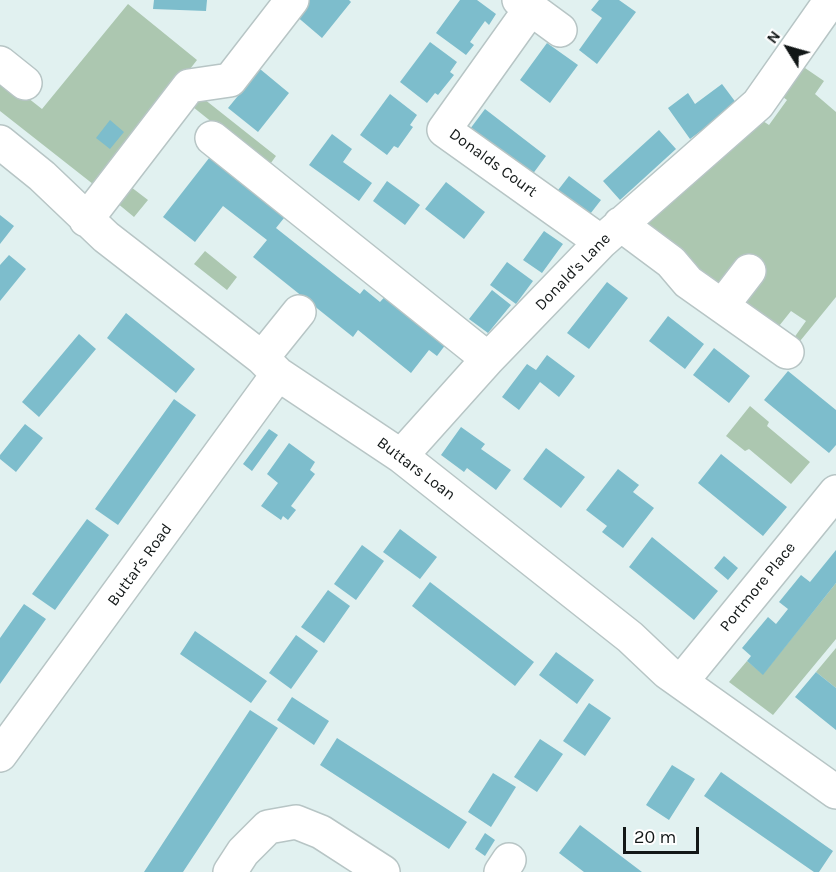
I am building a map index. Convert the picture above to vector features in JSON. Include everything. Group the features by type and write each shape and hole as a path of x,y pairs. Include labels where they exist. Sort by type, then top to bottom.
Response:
{"street":[{"path":"86,220 189,86 231,81 292,0"},
{"name":"Donald's Lane","path":"401,456 488,359 610,233 758,104 831,0"},
{"name":"Donalds Court","path":"560,30 525,4 444,130 610,233"},
{"path":"213,138 488,359"},
{"name":"Buttars Loan","path":"0,142 42,176 86,220 270,366 401,456 630,637 681,682 836,792"},
{"path":"610,233 671,262 688,282 787,352"},
{"path":"722,306 749,271"},
{"name":"Buttar's Road","path":"0,755 270,366 299,312"},
{"name":"Portmore Place","path":"681,682 836,492"},
{"path":"230,872 243,852 268,827 296,822 321,832 383,872"}],"green space":[{"path":"128,4 197,60 98,188 0,111 0,76 42,109"},
{"path":"805,68 824,81 815,94 836,112 836,297 796,346 791,342 806,321 791,311 779,326 747,303 749,288 708,282 643,228 722,155 757,117 769,125 787,100 776,92 788,75"},
{"path":"204,99 276,156 268,167 193,107 131,187 148,200 134,217 111,198 185,104"},
{"path":"205,251 237,277 227,290 194,264"},
{"path":"750,406 769,422 767,426 810,462 791,484 749,449 745,451 726,436"},
{"path":"836,583 836,639 773,715 729,682 747,661 763,674"},
{"path":"836,648 836,688 816,672"}],"building":[{"path":"154,0 207,0 206,11 153,9"},
{"path":"307,0 349,0 351,2 322,38 295,15"},
{"path":"460,0 477,0 496,14 489,25 485,21 470,42 474,45 466,55 436,33"},
{"path":"599,0 619,0 636,12 597,64 579,50 602,18 591,10"},
{"path":"430,42 457,62 450,72 454,75 438,95 435,93 427,103 400,82"},
{"path":"547,43 578,65 550,103 520,80"},
{"path":"260,69 289,93 258,132 228,108"},
{"path":"722,84 737,104 690,139 668,108 688,93 695,104"},
{"path":"390,94 417,115 410,125 413,127 398,148 394,146 387,155 360,135"},
{"path":"485,109 546,156 532,175 470,129"},
{"path":"110,120 124,132 110,149 96,138"},
{"path":"659,130 676,149 620,200 603,181"},
{"path":"332,134 352,149 343,162 372,183 359,201 309,165"},
{"path":"213,153 292,208 276,228 360,294 364,289 380,302 389,292 449,340 437,356 429,350 411,373 358,330 353,337 253,257 267,240 223,206 195,242 163,217"},
{"path":"569,176 601,200 587,218 555,194"},
{"path":"387,181 420,205 405,225 373,201"},
{"path":"446,182 485,212 464,239 425,209"},
{"path":"0,215 14,226 0,244"},
{"path":"544,231 563,244 542,273 523,260"},
{"path":"9,255 26,269 0,301 0,265"},
{"path":"507,262 533,281 516,304 490,285"},
{"path":"607,282 628,298 589,349 567,333"},
{"path":"492,290 511,305 488,333 469,319"},
{"path":"126,313 195,369 176,393 107,338"},
{"path":"668,316 704,344 685,369 649,341"},
{"path":"79,334 96,349 39,417 22,402"},
{"path":"714,348 750,376 729,403 693,375"},
{"path":"547,355 575,376 559,397 540,382 519,410 502,397 527,364 536,370"},
{"path":"788,371 836,410 836,445 829,453 764,400"},
{"path":"174,399 196,415 118,525 95,509"},
{"path":"25,424 43,438 16,472 0,459 0,455"},
{"path":"461,427 485,444 481,449 511,470 496,490 467,468 464,472 441,455"},
{"path":"269,429 278,435 252,471 243,464"},
{"path":"289,443 315,462 310,470 315,474 291,506 296,510 288,520 283,516 281,520 261,506 278,483 267,474"},
{"path":"546,448 585,477 561,508 523,479"},
{"path":"721,454 787,507 763,536 698,483"},
{"path":"618,469 639,485 633,492 654,508 623,548 602,532 607,526 586,510"},
{"path":"87,519 109,535 55,610 32,594"},
{"path":"400,529 437,557 420,579 383,552"},
{"path":"652,537 718,591 694,620 629,567"},
{"path":"362,545 384,561 356,600 334,584"},
{"path":"836,550 836,583 763,675 747,661 751,656 742,648 768,617 776,624 788,609 779,602 801,575 810,582"},
{"path":"724,556 738,568 728,580 714,568"},
{"path":"430,582 534,662 515,686 412,606"},
{"path":"328,590 350,606 324,643 301,627"},
{"path":"24,604 46,619 0,684 0,638"},
{"path":"195,631 267,681 251,703 180,654"},
{"path":"296,635 318,651 291,689 269,673"},
{"path":"556,652 594,680 577,704 539,675"},
{"path":"816,672 836,688 836,730 795,697"},
{"path":"292,697 329,721 314,745 277,720"},
{"path":"589,703 611,718 585,756 563,741"},
{"path":"250,710 278,728 183,872 144,872"},
{"path":"337,738 467,822 449,849 320,765"},
{"path":"540,739 563,754 537,792 514,777"},
{"path":"672,765 695,779 669,820 646,805"},
{"path":"721,772 833,851 819,872 814,872 704,796"},
{"path":"493,773 516,787 491,827 468,812"},
{"path":"580,825 642,872 584,872 559,853"},
{"path":"485,833 495,840 485,856 475,849"}]}
